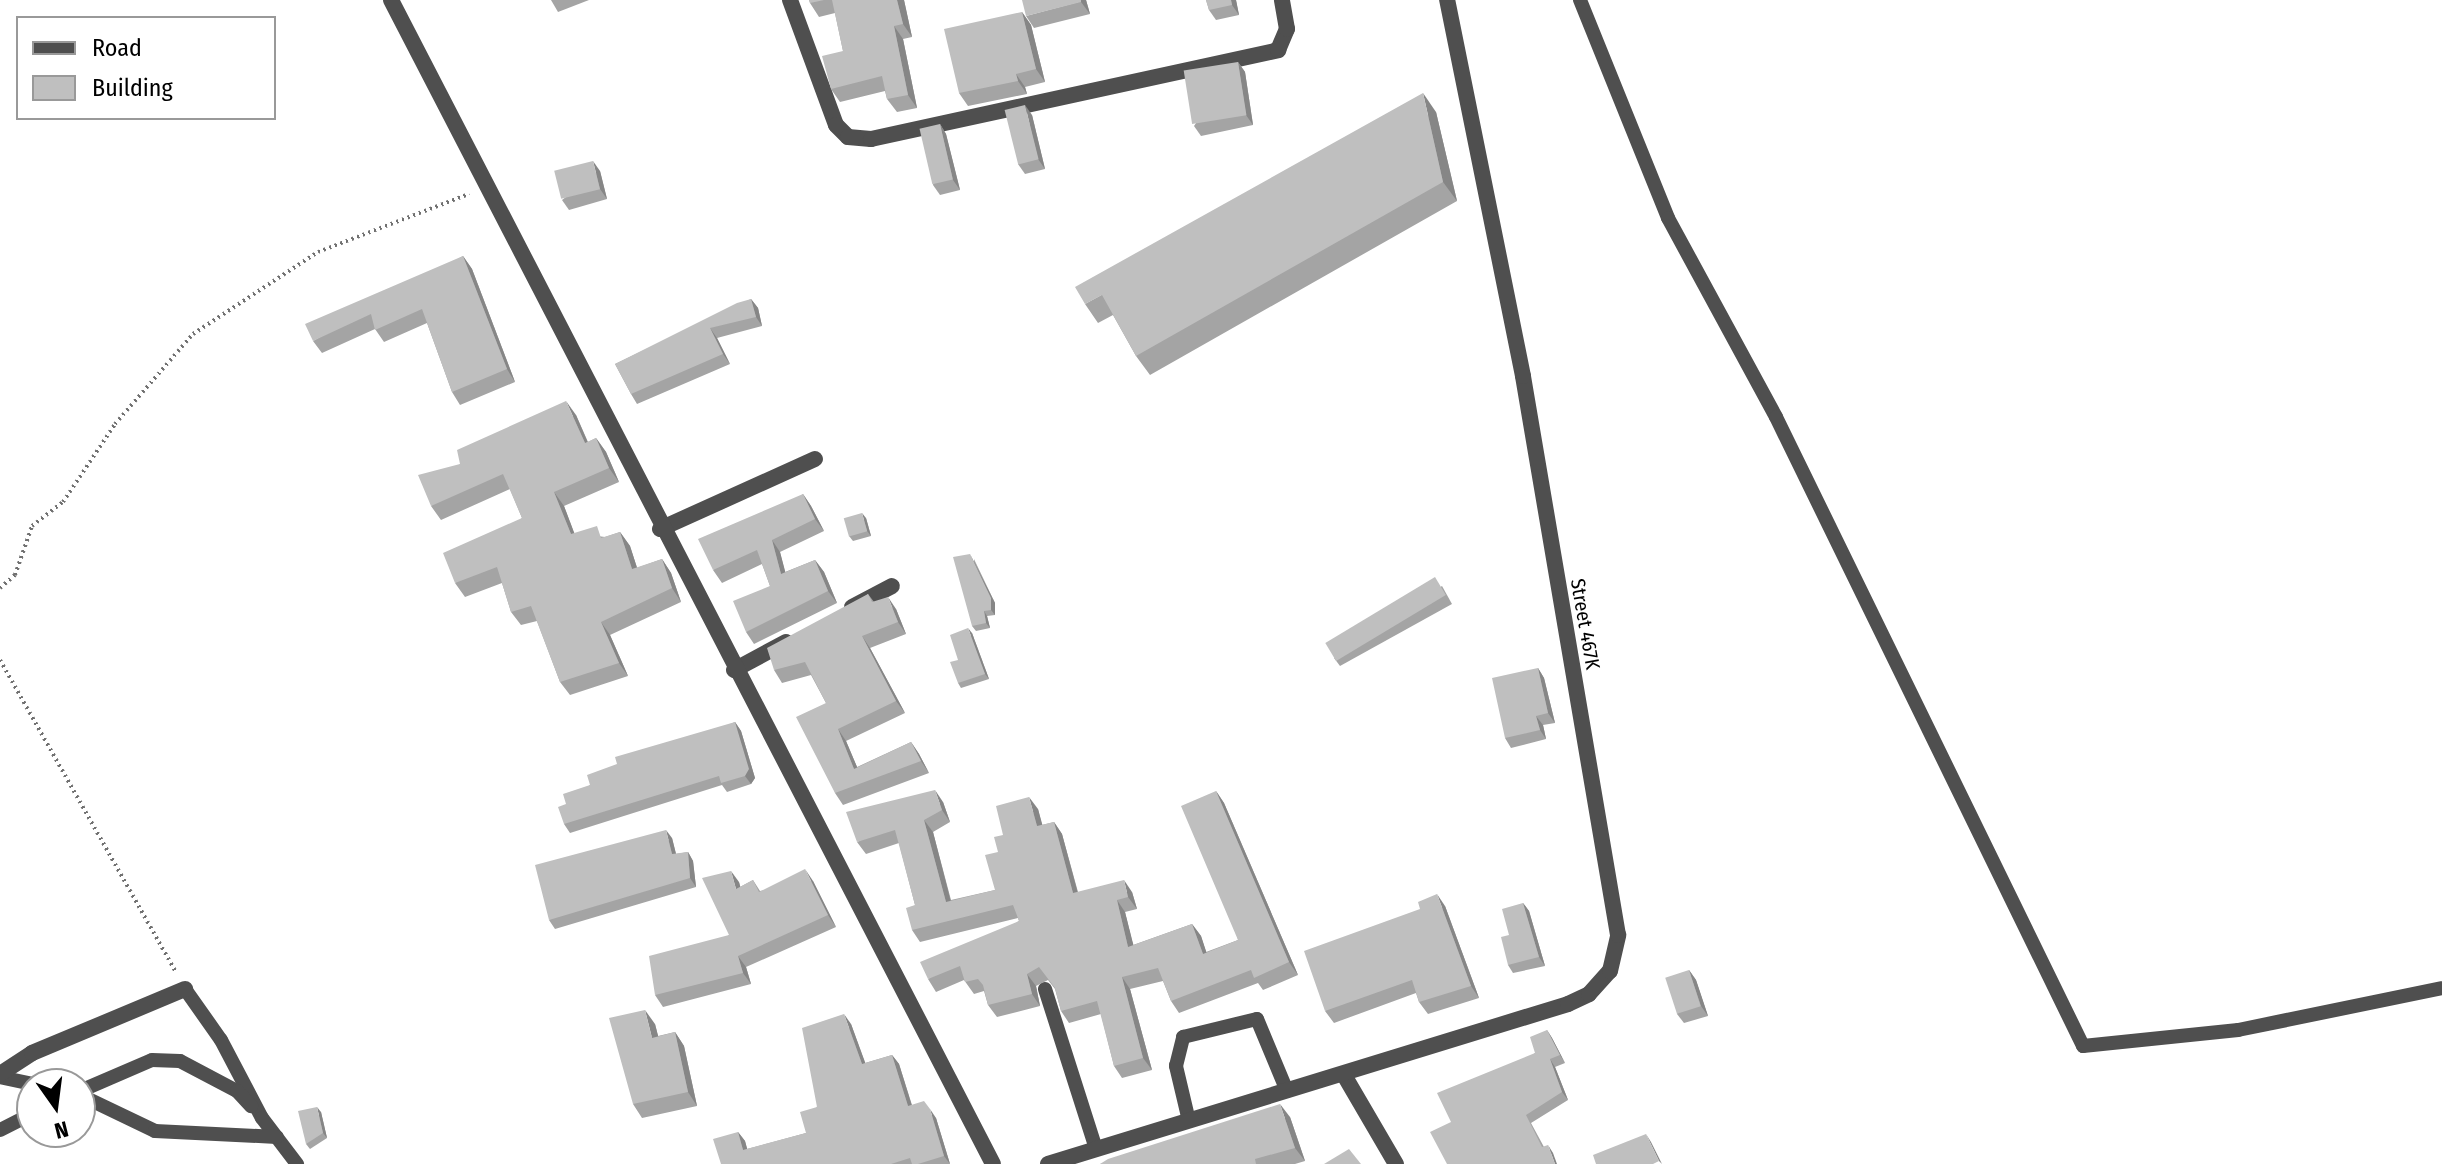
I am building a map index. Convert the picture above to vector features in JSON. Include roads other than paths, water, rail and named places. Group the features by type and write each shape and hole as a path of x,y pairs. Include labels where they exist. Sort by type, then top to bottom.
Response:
{"street":[{"path":"391,0 660,529 993,1164"},
{"path":"790,0 836,125 848,137 871,139 1278,50 1287,29 1282,0"},
{"name":"Street 467K","path":"1048,1164 1344,1075 1579,999 1610,971 1618,935 1523,376 1447,0"},
{"path":"660,529 815,459"},
{"path":"839,614 892,586"},
{"path":"734,670 800,635"},
{"path":"0,1076 32,1053 185,989"},
{"path":"1344,1075 1396,1164"}],"lane":[{"path":"1580,0 1668,218 1776,417 2083,1046 2238,1030 2442,988"},
{"path":"185,989 221,1040 262,1118"},
{"path":"1045,989 1096,1149"},
{"path":"1189,1121 1176,1066 1183,1037 1257,1019 1287,1091"},
{"path":"96,1086 152,1060 180,1061 237,1091 297,1164"},
{"path":"96,1101 155,1131 277,1137"}]}
